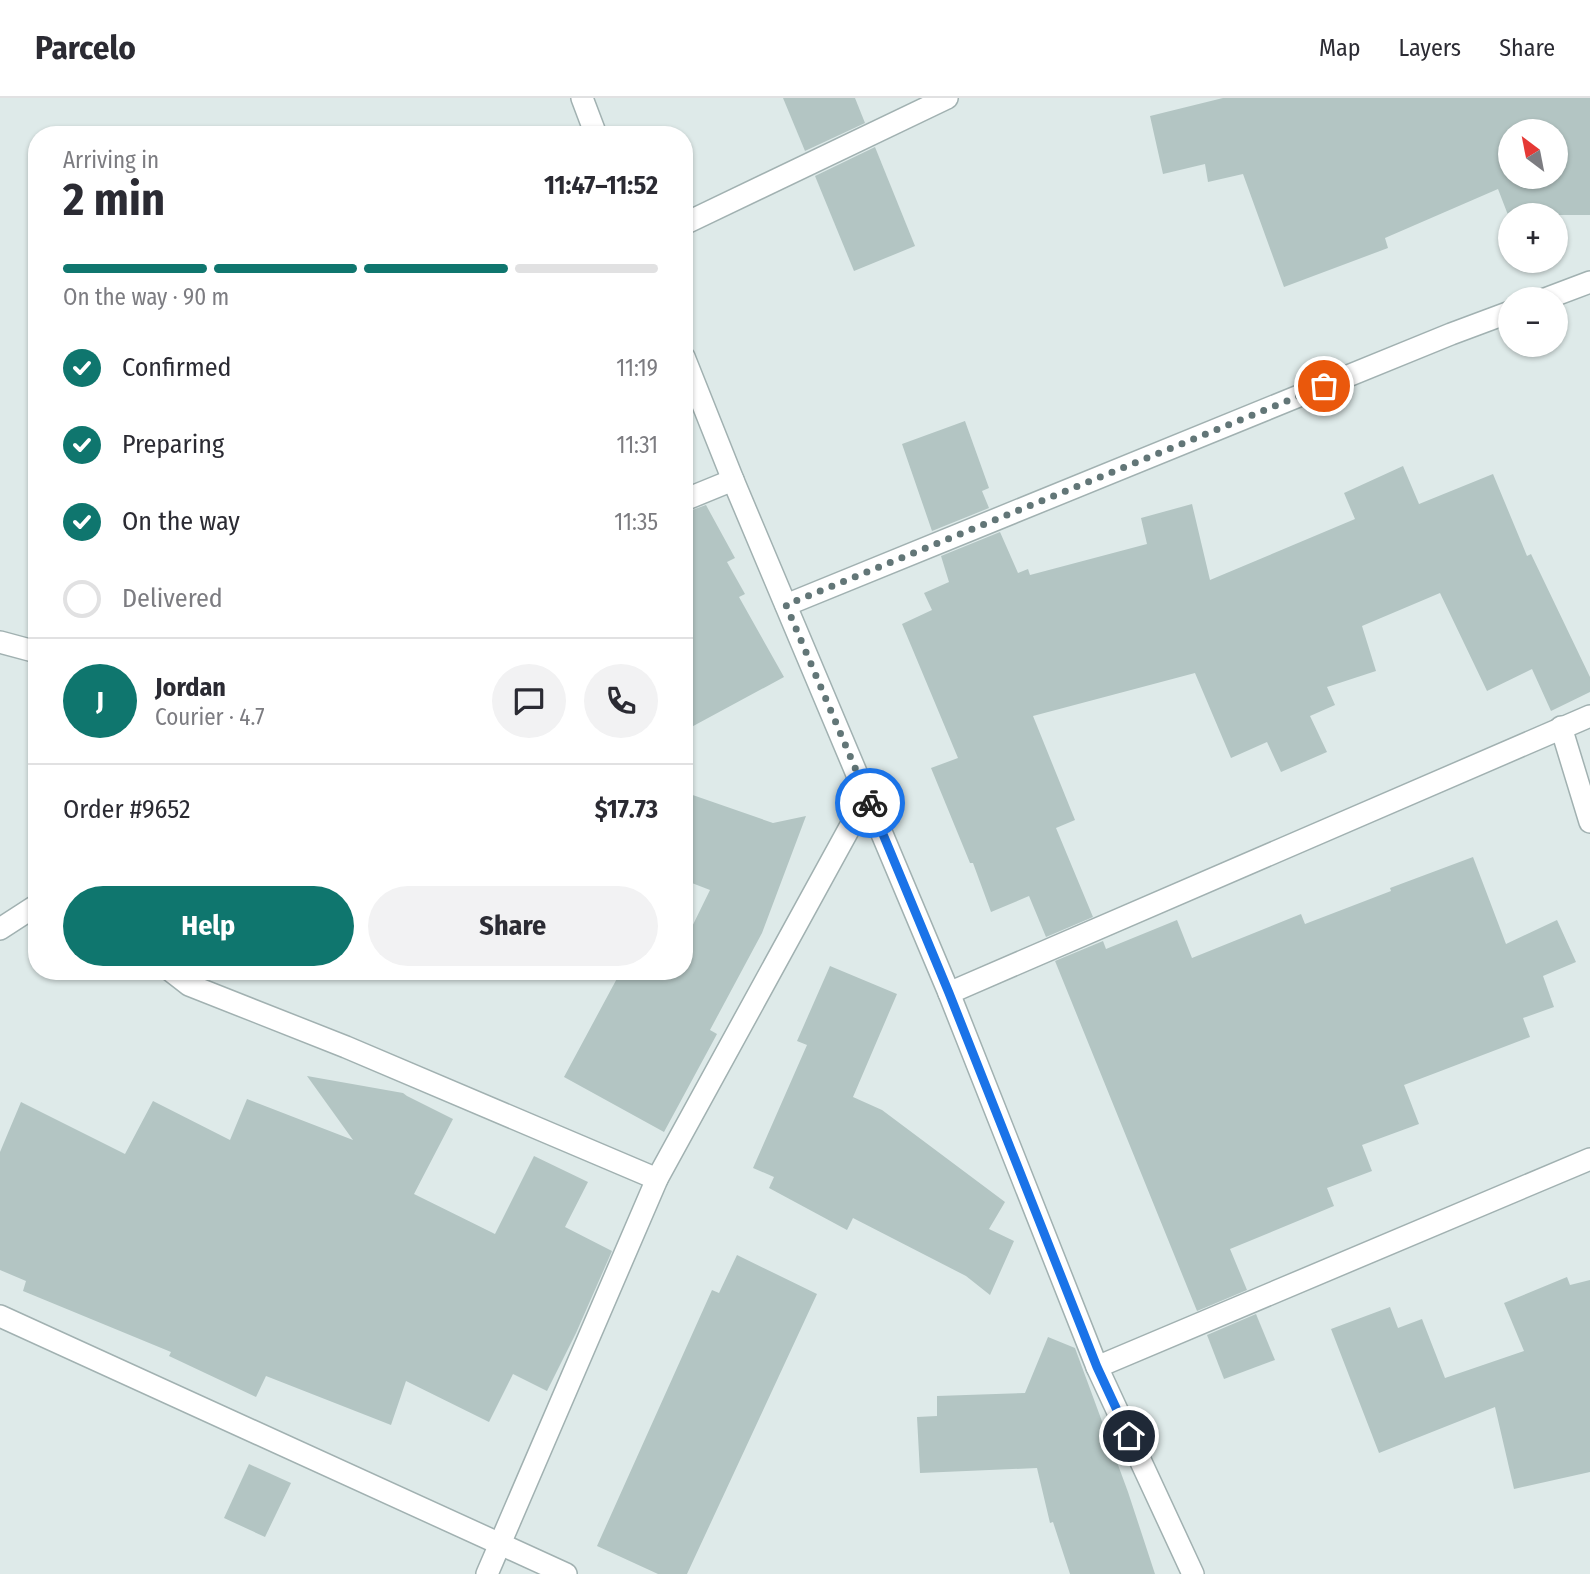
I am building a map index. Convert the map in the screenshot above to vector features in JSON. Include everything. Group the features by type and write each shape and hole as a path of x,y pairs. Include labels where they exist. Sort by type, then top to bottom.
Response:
{"street":[{"path":"582,98 593,126"},
{"path":"693,220 947,98"},
{"path":"1568,290 1590,282"},
{"path":"786,605 1498,316"},
{"path":"693,380 949,993 1097,1367 1193,1574"},
{"path":"693,496 733,480"},
{"path":"0,642 28,650"},
{"path":"949,993 1590,716"},
{"path":"1561,727 1590,822"},
{"path":"487,1574 657,1179 867,796"},
{"path":"0,929 28,911"},
{"path":"182,980 657,1179"},
{"path":"1097,1367 1590,1159"},
{"path":"0,1316 566,1574"}],"building":[{"path":"783,98 855,98 865,123 805,151"},
{"path":"1223,98 1590,98 1590,215 1568,215 1568,203 1503,203 1498,189 1385,238 1388,248 1284,287 1243,174 1208,182 1205,164 1163,174 1150,116"},
{"path":"875,147 915,246 854,271 815,176"},
{"path":"965,421 989,488 982,491 989,508 932,531 902,444"},
{"path":"1403,466 1419,504 1493,474 1527,556 1531,554 1590,677 1590,692 1551,711 1532,669 1487,691 1440,593 1362,626 1376,671 1327,687 1335,705 1310,716 1327,752 1281,772 1267,742 1231,758 1195,673 1033,716 1075,820 1056,828 1093,917 1046,937 1029,896 991,912 973,863 970,863 931,768 958,758 902,624 932,610 924,593 949,582 941,556 1000,532 1018,573 1028,569 1030,575 1147,544 1141,518 1192,504 1210,580 1355,519 1344,493"},
{"path":"706,505 735,558 727,562 745,594 739,597 784,677 693,726 693,510"},
{"path":"693,795 773,823 806,816 762,933 710,1030 717,1034 664,1132 564,1077 616,980 693,980 693,925 710,890 693,883"},
{"path":"1473,857 1506,944 1557,920 1576,962 1543,976 1554,1007 1523,1018 1530,1037 1404,1085 1419,1124 1362,1145 1372,1171 1327,1188 1334,1206 1230,1249 1247,1290 1197,1311 1055,961 1103,941 1106,949 1177,920 1192,958 1301,914 1305,924"},
{"path":"830,966 897,994 853,1097 882,1110 1005,1202 989,1229 1014,1241 990,1295 966,1276 853,1218 847,1230 769,1188 774,1177 753,1168 807,1045 797,1041"},
{"path":"307,1076 403,1093 453,1119 414,1194 495,1234 534,1156 588,1182 565,1227 612,1251 547,1391 513,1374 489,1422 406,1381 391,1425 266,1376 256,1397 169,1356 171,1352 23,1291 26,1281 0,1270 0,1152 21,1102 125,1154 153,1101 230,1140 247,1099 353,1140"},
{"path":"737,1255 817,1294 687,1574 658,1574 597,1546 712,1290 719,1293"},
{"path":"1567,1277 1570,1285 1590,1280 1590,1472 1514,1489 1495,1407 1379,1453 1331,1329 1390,1307 1398,1328 1422,1319 1445,1378 1524,1351 1504,1303"},
{"path":"1256,1314 1275,1360 1224,1379 1207,1335"},
{"path":"1048,1337 1075,1348 1155,1574 1070,1574 1053,1522 1050,1523 1037,1468 920,1473 917,1417 937,1416 937,1396 1025,1393"},
{"path":"249,1464 291,1483 265,1537 224,1518"}],"way so far":[{"path":"870,803 786,605 1324,386"}],"route":[{"path":"870,803 949,993 1097,1367 1129,1436"}]}
